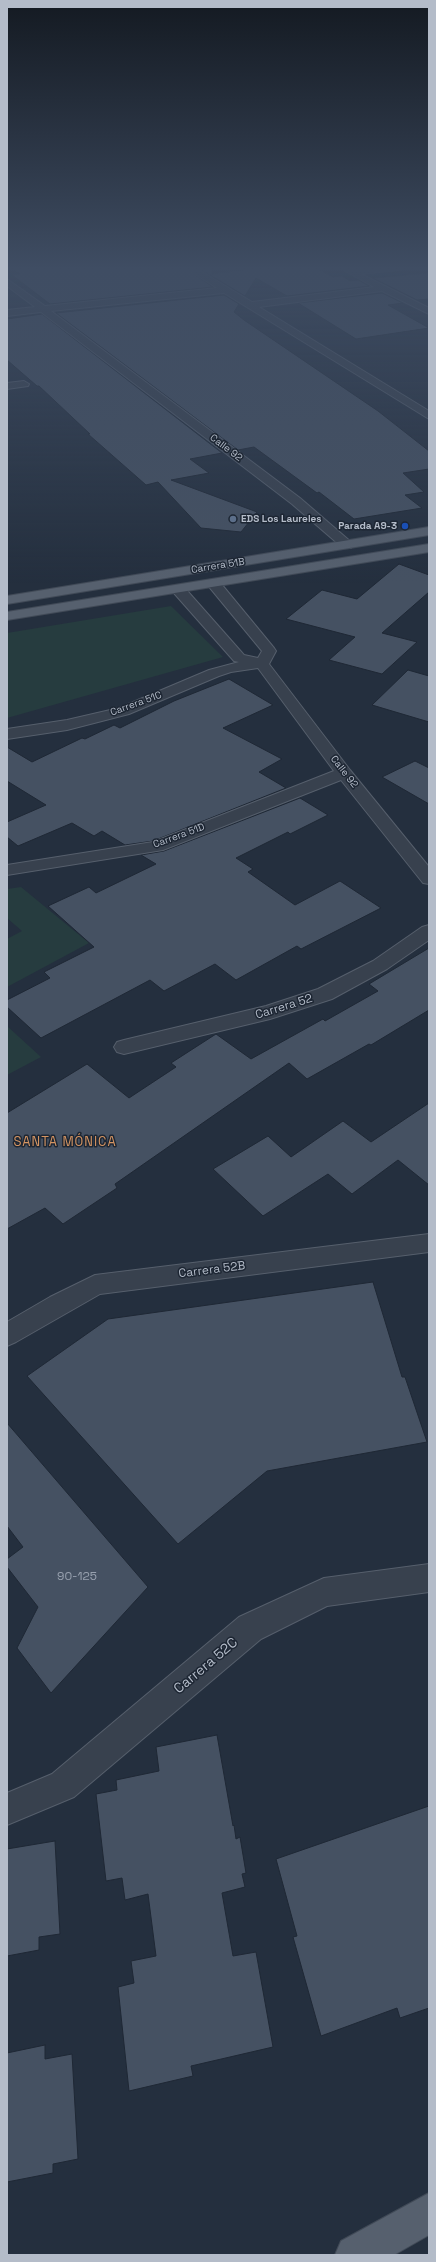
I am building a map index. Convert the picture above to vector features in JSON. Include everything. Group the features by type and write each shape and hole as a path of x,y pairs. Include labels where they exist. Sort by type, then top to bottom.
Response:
{"main road":[{"name":"Carrera 51B","path":"7,600 429,531"},
{"name":"Carrera 51B","path":"7,616 429,548"},
{"path":"355,2255 429,2213"}],"street":[{"name":"Calle 92","path":"126,373 296,501 347,545"},
{"path":"359,373 429,416"},
{"path":"7,386 24,384"},
{"path":"178,589 239,658 262,664 270,651 213,583"},
{"name":"Calle 92","path":"262,664 344,773 429,879"},
{"name":"Carrera 51C","path":"7,734 67,725 124,711 214,673 230,668 262,664"},
{"name":"Carrera 51D","path":"7,870 157,846 344,773"},
{"name":"Carrera 52","path":"124,1047 270,1012 325,994 380,965 429,931"},
{"name":"Carrera 52B","path":"7,1335 59,1304 95,1286 109,1282 428,1246"},
{"name":"Carrera 52C","path":"7,1809 63,1786 250,1628 324,1592 429,1578"}],"green space":[{"path":"171,606 223,657 7,718 7,633"},
{"path":"21,887 89,943 7,987 7,939 22,931 7,918 7,889"},
{"path":"7,1026 41,1057 7,1075"}],"building":[{"path":"21,373 118,373 222,453 190,459 209,473 171,480 257,512 241,532 201,528 158,482 146,485 88,434 90,434 39,386 37,386"},
{"path":"135,373 321,373 378,411 429,451 429,469 403,473 424,492 405,495 422,508 354,519 319,492 317,493 254,447 238,450"},
{"path":"399,564 429,575 429,592 382,633 417,642 382,674 329,660 355,637 286,619 322,590 357,599"},
{"path":"408,670 429,676 429,722 372,705"},
{"path":"229,679 273,705 223,728 282,759 259,772 286,788 153,841 125,845 102,831 94,836 72,823 18,846 7,837 7,822 46,805 7,781 7,747 32,762 82,738 85,739 114,725 120,728 174,701"},
{"path":"415,761 429,768 429,804 382,777"},
{"path":"300,798 328,815 290,834 288,832 236,858 253,869 248,872 295,905 340,881 381,908 301,949 297,946 236,980 215,964 164,991 150,980 41,1038 7,1007 7,1000 50,978 44,972 94,947 48,906 89,887 96,893 156,864 141,855 164,851"},
{"path":"429,948 429,1010 371,1045 369,1044 307,1079 289,1063 115,1184 117,1188 63,1224 45,1208 7,1229 7,1113 87,1064 129,1098 176,1067 171,1063 216,1034 251,1059 323,1019 325,1021 378,991 369,984"},
{"path":"429,1103 429,1185 398,1160 352,1194 328,1174 263,1216 213,1169 268,1136 291,1157 343,1121 371,1142"},
{"path":"373,1282 402,1377 405,1377 427,1442 267,1471 178,1544 27,1376 108,1319"},
{"path":"7,1423 148,1587 51,1693 17,1648 38,1607 7,1567 7,1559 23,1547 7,1526"},
{"path":"217,1735 233,1826 234,1825 236,1839 240,1837 246,1873 242,1874 245,1887 222,1893 233,1956 256,1952 273,2047 191,2066 193,2076 129,2091 118,1987 134,1983 131,1961 156,1956 148,1894 125,1900 122,1878 106,1881 96,1794 117,1790 116,1780 159,1771 156,1747"},
{"path":"429,1806 429,2008 400,2018 397,2008 321,2036 293,1937 297,1936 276,1859"},
{"path":"55,1841 60,1934 39,1937 39,1950 7,1956 7,1849"},
{"path":"45,2045 45,2059 72,2054 78,2159 53,2164 53,2173 7,2182 7,2053"}],"place":[{"name":"EDS Los Laureles","path":"233,519"},
{"name":"Parada A9-3","path":"405,526"}],"district":[{"name":"SANTA MÓNICA","path":"65,1142"}]}
